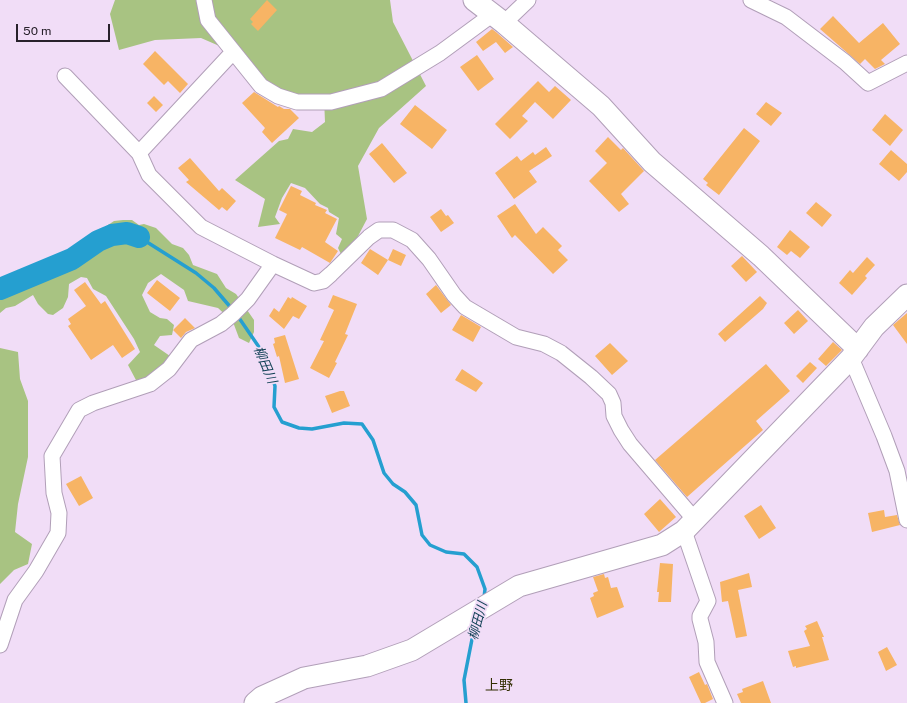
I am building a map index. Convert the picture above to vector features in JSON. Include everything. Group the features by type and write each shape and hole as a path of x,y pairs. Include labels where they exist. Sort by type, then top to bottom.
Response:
{"street":[{"path":"204,0 208,20 261,86 278,96 298,102 331,102 382,89 528,0"},
{"path":"474,0 499,18 601,106 652,162 761,256 854,353 897,471 907,520"},
{"path":"751,0 786,17 845,62 868,83 907,63"},
{"path":"139,153 233,52"},
{"path":"65,76 139,153 149,175 201,227 314,283 323,280 331,274 369,237 379,230 394,230 412,240 429,259 454,295 465,307 516,337 544,344 561,353 591,377 608,394 613,403 614,416 620,430 689,525 708,601 700,616 706,642 707,662 724,703"},
{"path":"0,645 15,600 36,571 58,533 59,513 54,493 52,456 79,410 93,403 150,384 169,369 191,340 221,324 233,314 248,299 274,264"},
{"path":"255,703 262,697 304,678 367,666 412,650 519,586 662,545 689,525 854,353 874,327 907,295"}],"green space":[{"path":"115,0 390,0 393,22 426,86 379,128 358,166 367,219 357,238 341,254 338,248 342,239 336,234 339,218 329,212 328,208 320,204 305,188 291,183 282,198 275,217 280,224 258,227 265,199 235,180 279,141 288,139 293,129 312,132 325,122 324,98 303,100 267,85 247,58 201,38 155,40 119,50 110,14"},
{"path":"132,220 139,225 144,224 156,228 172,244 183,248 189,255 193,265 217,274 226,288 236,294 254,320 254,332 249,343 239,338 233,322 218,308 188,301 184,290 161,274 148,283 142,295 150,312 160,318 167,319 174,325 172,335 160,336 154,345 170,356 164,368 137,382 128,365 140,352 134,339 106,296 93,289 87,278 81,277 69,284 68,297 63,308 53,315 48,314 38,304 33,295 15,306 6,308 0,313 0,281 10,277 41,280 57,270 69,249 114,221"},
{"path":"0,348 18,352 20,379 28,401 28,457 18,504 15,532 32,544 28,564 14,570 0,584"}],"building":[{"path":"267,0 277,10 258,31 251,24 253,22 250,19"},
{"path":"833,16 859,43 883,23 900,44 881,60 885,64 875,69 865,59 860,64 820,29"},
{"path":"492,29 513,47 505,53 496,42 483,51 476,42"},
{"path":"155,51 188,84 180,93 168,81 164,85 143,64"},
{"path":"477,55 494,79 478,91 460,67"},
{"path":"538,81 549,92 555,86 571,100 553,119 535,102 522,116 528,121 510,139 495,124"},
{"path":"254,92 278,107 290,109 299,118 272,143 262,132 265,128 242,103"},
{"path":"154,96 163,105 156,112 147,103"},
{"path":"766,102 782,113 771,126 756,114"},
{"path":"415,105 447,130 432,149 400,124"},
{"path":"885,114 903,130 890,146 872,130"},
{"path":"744,128 760,141 719,195 706,185 708,183 703,179"},
{"path":"608,137 621,150 623,148 644,171 621,194 629,204 619,212 589,181 607,163 595,151"},
{"path":"382,143 407,173 394,183 369,154"},
{"path":"546,147 552,156 529,171 537,182 514,199 495,173 517,156 521,161 533,152 535,155"},
{"path":"891,150 907,164 907,172 899,181 879,164"},
{"path":"190,158 219,191 222,188 236,201 227,211 222,207 219,210 186,182 189,180 178,168"},
{"path":"291,186 302,191 300,195 316,203 315,205 327,210 325,213 337,219 325,242 338,251 330,263 302,247 300,250 275,238 287,214 279,210"},
{"path":"816,202 832,215 822,227 806,213"},
{"path":"515,204 536,234 543,227 562,246 558,250 568,260 553,274 515,235 512,238 497,216"},
{"path":"441,209 454,223 441,232 430,217"},
{"path":"790,230 810,247 800,258 791,251 787,255 777,247"},
{"path":"370,249 388,260 378,275 361,263"},
{"path":"393,249 406,255 401,266 388,260"},
{"path":"742,256 757,272 746,282 731,266"},
{"path":"867,257 875,265 865,276 867,278 852,295 839,283 850,270 853,273"},
{"path":"157,280 180,298 170,311 147,293"},
{"path":"85,282 101,304 105,301 135,349 122,358 113,345 91,360 68,326 71,324 68,319 86,306 74,290"},
{"path":"436,285 451,305 441,313 426,294"},
{"path":"333,295 357,304 345,334 348,335 335,362 337,363 329,378 310,368 324,341 320,340 334,310 328,307"},
{"path":"760,296 767,303 763,309 725,342 718,334"},
{"path":"288,297 291,299 292,297 307,306 299,319 293,316 284,329 269,316 274,308 279,312"},
{"path":"798,310 808,321 794,334 784,323"},
{"path":"907,313 907,344 893,325"},
{"path":"461,315 481,327 473,342 452,330"},
{"path":"185,318 195,328 186,332 181,338 173,330"},
{"path":"285,335 299,379 285,383 279,356 277,357 273,344 275,343 274,338"},
{"path":"833,342 842,350 826,366 818,359"},
{"path":"610,343 628,361 612,375 595,356"},
{"path":"810,362 817,368 803,383 796,376"},
{"path":"766,364 790,391 756,421 763,430 687,497 655,460"},
{"path":"462,369 483,383 476,392 455,380"},
{"path":"344,391 350,406 332,413 325,396"},
{"path":"81,476 93,498 79,506 66,484"},
{"path":"660,499 676,517 659,532 644,514"},
{"path":"761,505 776,528 759,539 744,516"},
{"path":"884,510 885,517 897,515 900,525 872,532 868,513"},
{"path":"660,563 673,564 671,602 658,602 659,592 657,592"},
{"path":"749,573 752,587 738,590 747,636 736,638 728,601 722,602 720,582"},
{"path":"604,574 605,578 608,577 611,588 617,587 624,607 597,618 590,598 594,596 593,593 598,591 593,577"},
{"path":"817,621 824,637 822,637 829,660 796,668 796,666 793,667 788,651 810,646 804,631 807,629 805,626"},
{"path":"887,647 897,665 886,671 878,652"},
{"path":"699,672 705,685 707,684 713,699 705,703 701,703 689,677"},
{"path":"763,681 771,703 741,703 737,694 743,692 742,689"}],"waterway":[{"name":"柳田川","path":"0,289 72,259 98,241 112,235 127,233 139,237"},
{"name":"柳田川","path":"139,237 196,273 214,288 232,309"},
{"name":"柳田川","path":"237,315 261,350 266,361 275,386 274,407 282,422 299,428 312,429 344,423 362,424 373,440 384,473 393,484 405,492 416,505 422,535 430,545 446,552 464,554 477,567 485,589 484,598"},
{"name":"柳田川","path":"466,703 464,680 474,629 479,619"}],"district":[{"name":"上野","path":"499,686"}]}
